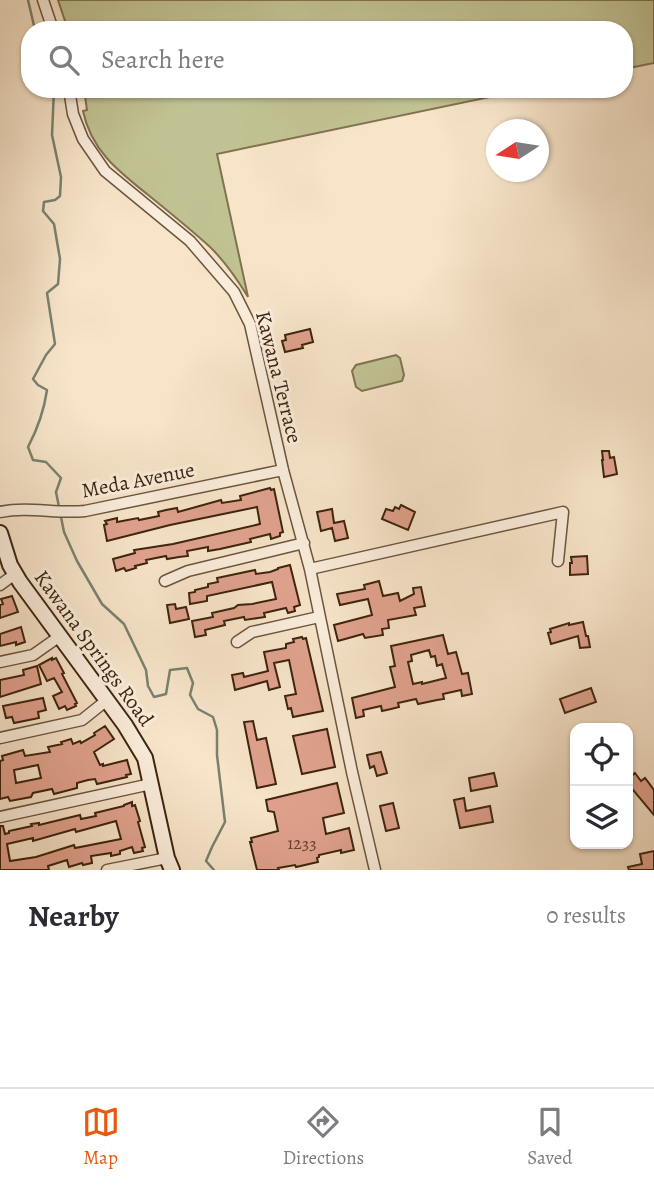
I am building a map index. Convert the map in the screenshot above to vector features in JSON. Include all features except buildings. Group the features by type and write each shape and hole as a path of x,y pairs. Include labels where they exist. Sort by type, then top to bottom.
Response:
{"street":[{"path":"43,0 50,21"},
{"name":"Kawana Terrace","path":"71,98 83,139 106,171 190,241 234,292 250,324 283,470 310,569 375,870"},
{"name":"Meda Avenue","path":"0,512 16,509 75,512 283,470"},
{"path":"310,569 563,512 558,561"},
{"name":"Kawana Springs Road","path":"0,533 15,574 125,725 145,758 170,864"},
{"path":"165,582 188,570 304,543"},
{"path":"0,585 15,574"},
{"path":"237,642 252,632 319,617"},
{"path":"0,662 33,655 60,636"},
{"path":"0,738 82,720 107,700"},
{"path":"0,817 151,784"},
{"path":"107,870 170,864"}],"green space":[{"path":"58,0 654,0 654,63 633,67 633,21 65,21"},
{"path":"85,98 485,98 217,154 248,297 230,270 209,246 107,158 87,125 83,111 87,110"},
{"path":"396,355 400,358 404,375 402,381 362,391 356,387 352,371 356,365"}],"waterway":[{"path":"28,0 33,21"},
{"path":"54,98 52,135 61,177 60,196 44,202 43,211 54,224 60,259 58,284 47,293 55,344 33,379 47,390 40,419 28,447 33,460 46,462 61,478 56,492 64,532 102,604 124,624 146,670 148,686 154,697 166,694 170,670 187,668 193,683 190,695 198,709 213,717 217,730 217,755 225,822 206,861 214,870"}]}
